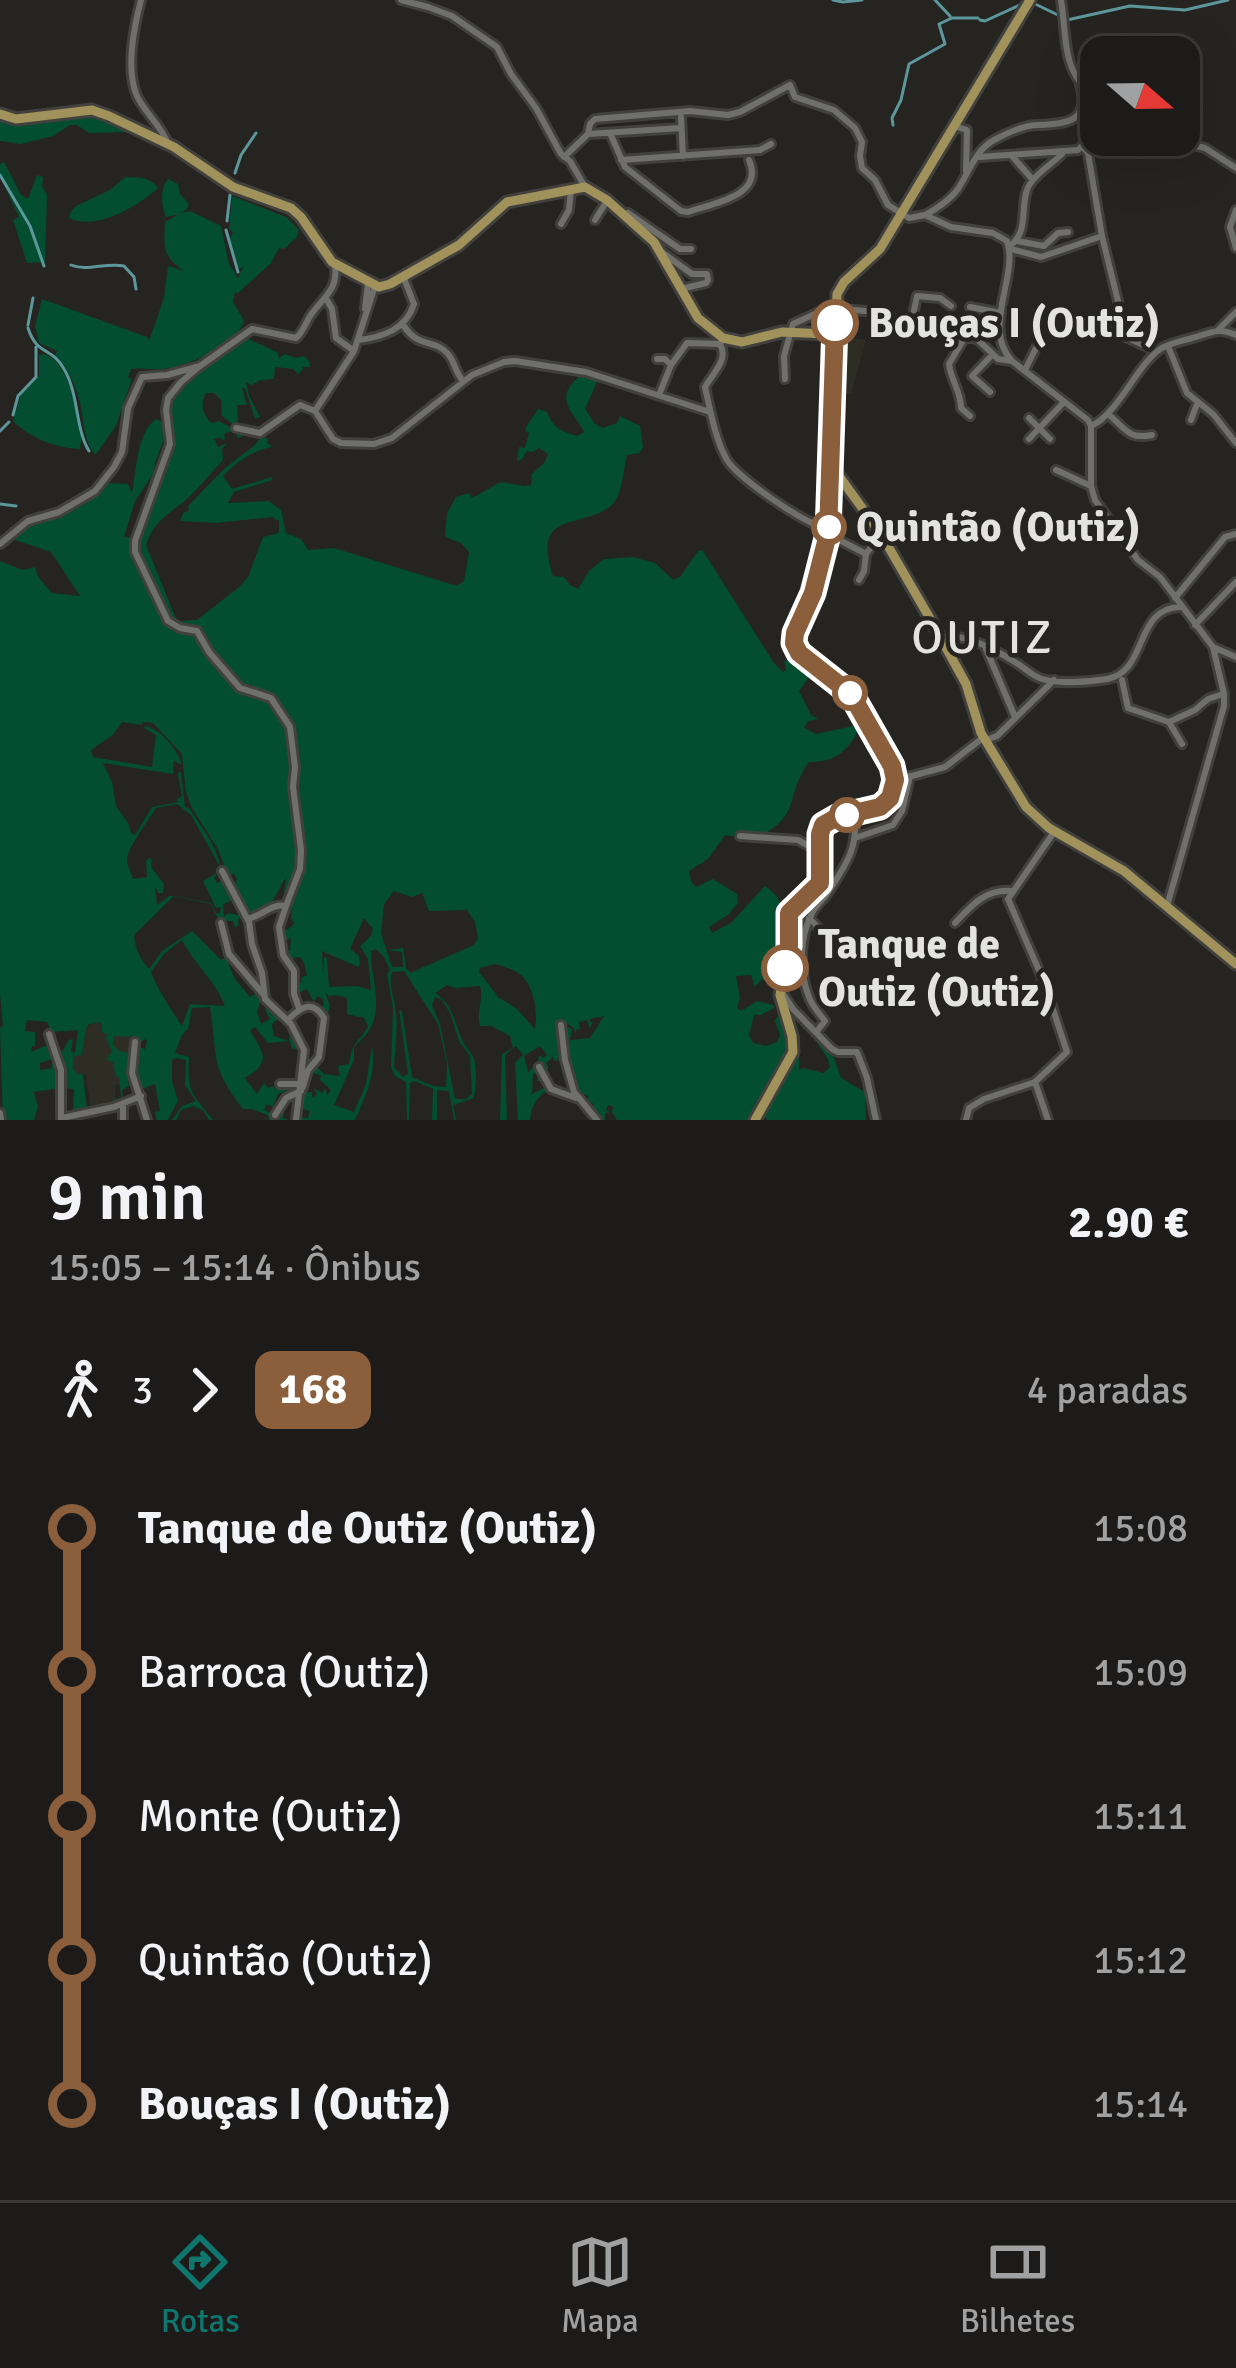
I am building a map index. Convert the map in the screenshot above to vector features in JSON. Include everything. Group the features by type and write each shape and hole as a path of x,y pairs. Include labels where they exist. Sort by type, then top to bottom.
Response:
{"main road":[{"path":"754,1120 794,1048 780,1002 789,913 818,886 823,825 886,803 895,780 892,766 850,693 799,653 794,643 828,532 835,308 841,286 876,255 1029,2"},
{"path":"0,114 16,119 97,111 169,144 233,187 295,211 335,264 384,286 459,244 507,202 585,188 607,200 654,242 698,318 722,341 742,343 787,332 832,334"},
{"path":"830,472 839,476 881,534 966,684 985,739 1036,818 1120,868 1236,964"}],"street":[{"path":"141,0 134,31 135,93 169,144"},
{"path":"401,0 452,16 497,47 585,188"},
{"path":"1061,0 1072,72 1080,84"},
{"path":"564,157 588,134 595,119 690,111 728,115 790,85 795,97 834,110 855,128 862,142 862,168 875,180 888,205 915,219 957,190 988,142 1024,127 1068,122 1080,112"},
{"path":"681,118 683,156"},
{"path":"954,126 967,130 966,171"},
{"path":"588,134 681,128"},
{"path":"610,133 625,167 675,209 688,212 743,192 752,180 752,166 735,152"},
{"path":"748,160 771,145"},
{"path":"1200,147 1236,168"},
{"path":"620,160 760,150"},
{"path":"976,158 1080,150"},
{"path":"1064,151 1027,189 1023,227 1013,245 1000,342 1012,361 1088,419 1095,500 1138,560 1160,577 1217,659 1223,712 1166,906"},
{"path":"1012,156 1033,180"},
{"path":"1086,156 1125,330"},
{"path":"561,224 569,211 571,189"},
{"path":"595,220 607,200 680,249 691,249"},
{"path":"1236,210 1230,226 1236,248"},
{"path":"925,215 951,227 1003,237 1044,256 1102,236"},
{"path":"1013,245 1044,246 1058,233 1068,232"},
{"path":"661,252 692,274 706,274 706,284 682,290"},
{"path":"299,1008 294,971 283,955 279,930 302,850 286,718 271,698 240,688 197,631 168,621 135,552 135,541 170,444 168,398 200,366 252,328 296,338 310,314 327,300 337,276 335,264"},
{"path":"358,340 404,325 414,304 403,276"},
{"path":"315,412 354,351 372,284"},
{"path":"911,325 917,296 940,298 951,306"},
{"path":"327,300 336,338 354,351"},
{"path":"970,307 1001,313"},
{"path":"785,379 787,332 795,322 828,308 866,311 977,339 998,359 1012,361"},
{"path":"1091,426 1108,414 1153,351 1219,329 1236,312"},
{"path":"1095,323 1153,351"},
{"path":"404,325 415,340 444,350 464,381"},
{"path":"1219,329 1236,335"},
{"path":"965,337 949,364 961,408 970,416"},
{"path":"659,395 671,365 687,343 722,341 720,364 705,386 726,458 802,519 866,554"},
{"path":"1025,370 1038,344"},
{"path":"1168,346 1187,393 1213,414 1236,443"},
{"path":"990,392 972,376 992,355"},
{"path":"657,359 671,365"},
{"path":"236,428 260,433 300,405 315,412 333,439 374,444 392,438 464,381 499,363 514,361 586,372 710,412"},
{"path":"0,544 28,520 58,512 95,491 122,452 128,408 142,376 200,366"},
{"path":"1030,439 1065,400"},
{"path":"1191,420 1197,404"},
{"path":"1108,414 1138,438 1152,435"},
{"path":"1029,418 1050,439"},
{"path":"1131,434 1139,424"},
{"path":"1056,470 1091,486"},
{"path":"1175,598 1225,537 1236,533"},
{"path":"859,580 866,554 881,534"},
{"path":"1195,625 1236,582"},
{"path":"1180,607 1168,607 1151,620 1122,680 1128,709 1169,722 1182,744"},
{"path":"940,637 955,636 986,647 1035,676 1122,680"},
{"path":"986,647 1015,717"},
{"path":"1213,647 1236,658"},
{"path":"1217,659 1226,652"},
{"path":"1106,679 1129,669"},
{"path":"874,810 890,809 904,778 945,766 997,736 1054,680"},
{"path":"1169,722 1224,694"},
{"path":"857,838 893,825 902,811 910,776"},
{"path":"817,1030 825,1021 807,995 801,958 809,918 847,865 857,838 853,813"},
{"path":"966,1120 969,1108 1036,1082 1066,1052 1044,982 1008,904 1012,891 1054,832"},
{"path":"740,836 798,840 820,852"},
{"path":"222,872 248,919 263,994"},
{"path":"955,923 989,892 1012,891"},
{"path":"248,919 273,906 286,906"},
{"path":"809,918 837,947 849,952 875,951"},
{"path":"221,923 229,954 287,1020 304,1050 304,1073"},
{"path":"1009,1000 1044,982"},
{"path":"780,991 838,1052 856,1052 876,1120"},
{"path":"287,1020 299,1008 313,1005 325,1021 319,1057 298,1088 296,1120"},
{"path":"561,1025 576,1097"},
{"path":"49,1034 62,1070 60,1119 95,1116 141,1096"},
{"path":"135,1042 132,1073 147,1120"},
{"path":"539,1067 551,1089 576,1097 597,1120"},
{"path":"1036,1082 1048,1120"},
{"path":"280,1084 298,1088"},
{"path":"275,1115 283,1100 298,1088"},
{"path":"123,1103 123,1120"}],"shaded area":[{"path":"838,336 866,340 851,394 835,392"},
{"path":"94,1021 103,1022 113,1044 114,1035 135,1037 131,1062 119,1056 121,1084 115,1085 115,1103 91,1108 86,1074 77,1075 73,1068 74,1055 82,1055 86,1029"}],"green space":[{"path":"97,113 161,142 160,146 126,132 89,133 77,125 21,144 0,141 0,116"},
{"path":"4,162 21,195 28,199 37,175 43,177 45,262 27,263 13,220 19,217 0,176"},
{"path":"125,177 148,180 158,188 139,203 103,219 69,218 76,206"},
{"path":"168,179 178,184 189,204 180,213 190,211 221,226 229,264 238,278 243,267 239,269 230,239 232,196 286,217 299,230 284,249 279,248 271,263 235,292 233,302 244,321 232,338 179,366 131,369 116,426 94,454 72,379 55,355 57,351 39,343 35,326 42,299 149,341 164,298 168,266 184,271 172,261 165,245 165,222 179,214 166,217 164,213"},
{"path":"244,337 277,352 279,358 304,356 310,362 298,374 275,367 274,379 246,382 260,417 255,419 242,388 247,405 237,405 235,426 222,416 221,400 206,393 203,408 211,423 219,421 248,433 238,438 234,430 224,434 225,439 214,439 218,447 227,443 223,460 149,536 146,545 176,619 181,621 197,620 239,587 248,577 263,537 279,533 279,521 272,517 180,521 188,506 262,436 272,447 245,458 223,476 232,489 272,480 234,492 228,503 269,501 281,510 286,533 301,539 308,550 334,548 457,586 464,581 469,552 445,537 447,513 456,497 469,493 472,498 501,482 531,485 532,474 548,454 539,448 517,461 519,447 525,448 529,433 526,427 538,409 547,412 562,430 577,436 584,432 566,400 582,373 599,377 585,409 595,424 603,428 617,423 620,416 640,426 643,448 627,455 613,504 553,531 548,555 553,576 564,577 578,589 604,559 633,557 655,563 673,580 703,551 783,672 784,662 791,657 787,636 797,617 790,642 815,669 799,691 818,719 808,721 804,728 816,734 853,726 858,731 838,755 809,762 780,823 753,840 725,835 708,859 689,871 696,887 713,879 737,894 738,903 729,914 709,927 712,933 731,923 765,886 782,906 786,931 778,986 762,979 755,987 751,975 736,976 737,1008 741,1011 757,1001 774,1005 754,1015 749,1035 753,1043 777,1042 780,1035 775,1021 782,1016 792,1043 790,1057 752,1120 617,1120 608,1105 605,1120 598,1120 594,1104 580,1099 589,1096 578,1096 566,1060 564,1029 572,1029 570,1040 590,1038 604,1016 590,1019 590,1029 587,1020 579,1022 576,1034 573,1027 560,1021 562,1058 555,1061 553,1057 546,1070 538,1059 547,1055 540,1046 524,1056 528,1072 537,1064 540,1072 533,1074 532,1094 545,1087 537,1081 539,1076 548,1090 536,1102 530,1120 518,1120 515,1063 523,1055 516,1046 505,1055 507,1120 500,1120 502,1054 513,1048 510,1036 480,1026 480,986 447,985 435,993 441,998 450,1009 474,1059 474,1098 453,1105 454,1120 449,1091 437,1090 437,1120 432,1120 433,1089 415,1081 410,1083 407,1120 406,1082 391,1067 390,970 376,949 371,951 376,1012 366,1034 354,1047 354,1060 334,1105 354,1112 366,1084 372,1046 372,1075 355,1120 298,1120 308,1118 310,1111 299,1108 303,1092 312,1092 312,1098 317,1094 314,1088 322,1093 326,1088 327,1096 331,1090 320,1080 321,1075 312,1073 317,1067 324,1074 340,1076 338,1066 349,1064 354,1046 368,1026 364,1018 347,1014 347,998 325,992 330,1006 327,1016 319,1007 323,999 317,996 314,1002 307,989 298,993 302,1003 309,1004 300,1005 295,994 295,984 307,975 300,957 291,964 284,950 290,950 291,938 283,942 281,926 287,930 294,924 289,904 303,861 290,722 272,698 229,675 198,628 172,622 137,549 168,461 174,391","holes":["394,891 412,897 422,893 429,911 467,910 478,938 474,945 410,973 403,948 388,950 402,952 403,967 392,967 381,933 384,904","364,918 373,929 360,946 368,959 371,990 329,987 322,951 358,967 359,956 350,949","495,964 527,982 536,1013 535,1029 498,997 480,968","404,971 438,1024 447,1063 446,1087 412,1077 399,1010 408,1074 403,1077 394,1067 397,1020 392,972","435,997 450,1013 459,1041 470,1056 472,1094 466,1099 455,1099 432,1005"]},
{"path":"39,355 59,365 73,394 80,449 44,441 13,421 22,392 39,376"},
{"path":"156,419 164,423 163,442 124,537 133,538 135,558 169,625 194,633 235,685 271,701 288,729 299,869 288,895 284,894 286,877 267,908 248,916 234,890 237,879 234,874 228,876 218,849 192,808 182,754 153,723 122,722 113,735 91,750 93,757 152,767 156,735 146,726 163,736 177,753 182,765 174,761 173,774 103,763 116,806 135,835 152,807 179,802 181,772 185,807 205,832 221,866 222,875 191,815 177,804 156,808 130,849 127,863 133,879 147,877 146,861 152,859 151,867 164,884 163,893 155,886 157,905 174,896 134,935 137,949 149,969 162,951 192,931 221,960 231,959 228,963 235,979 250,997 259,992 261,1024 270,1019 267,1004 286,1019 274,1021 274,1036 289,1041 293,1030 301,1048 292,1049 290,1041 268,1043 255,1027 250,1031 263,1057 245,1078 257,1094 264,1083 275,1089 291,1085 278,1094 273,1107 267,1104 264,1109 275,1117 281,1107 288,1120 269,1120 268,1115 243,1109 232,1094 217,1061 210,1007 192,1008 188,1029 175,1053 189,1057 192,1091 213,1120 193,1106 172,1120 182,1106 196,1101 185,1085 186,1060 176,1058 172,1081 178,1101 168,1120 157,1120 155,1084 140,1090 135,1080 136,1050 145,1049 147,1041 138,1044 134,1037 114,1036 119,1051 132,1053 132,1078 122,1090 123,1101 115,1103 114,1099 121,1098 119,1077 113,1062 106,1060 112,1051 102,1022 89,1024 82,1055 74,1056 73,1068 83,1074 87,1109 73,1113 74,1089 64,1088 60,1055 73,1039 71,1052 75,1053 78,1030 51,1032 47,1022 27,1020 25,1031 35,1032 31,1052 52,1047 56,1058 40,1063 40,1070 52,1068 57,1060 61,1088 34,1092 38,1107 34,1120 3,1120 0,561 23,570 35,567 52,593 80,596 51,552 15,540 15,533 29,522 58,514 105,483 128,484 132,493 149,426","holes":["182,940 225,1006 190,1004 182,1026 151,972"]},
{"path":"218,872 217,883 224,879 235,898 223,905 224,916 243,911 238,926 219,921 211,904 174,896 211,903 220,913 221,907 216,908 203,881"},
{"path":"789,1015 798,1041 799,1070 824,1073 830,1067 800,1018 825,1043 841,1078 865,1092 866,1120 767,1120 762,1111 792,1062"}],"waterway":[{"path":"833,0 862,0"},
{"path":"935,0 950,16"},
{"path":"1067,20 1130,6 1185,10 1228,0"},
{"path":"1031,2 1060,16"},
{"path":"980,20 1022,4"},
{"path":"893,125 909,64 945,44 939,24 952,18 978,18"},
{"path":"235,173 256,133"},
{"path":"0,175 30,226 44,266"},
{"path":"227,221 230,195"},
{"path":"226,230 238,272"},
{"path":"71,265 124,266 134,277 136,289"},
{"path":"28,325 33,298"},
{"path":"28,328 36,343 64,369 89,451"},
{"path":"13,415 18,396 36,377 36,347"},
{"path":"0,431 9,422"},
{"path":"0,504 16,506"}],"bus line":[{"name":"168","path":"785,968 789,913 820,883 823,825 880,807 895,784 892,766 857,702 799,653 794,643 828,534 835,323"}],"place":[{"name":"Bouças I (Outiz)","path":"835,323"},
{"name":"Quintão (Outiz)","path":"829,527"},
{"name":"Tanque de Outiz (Outiz)","path":"785,968"}],"district":[{"name":"OUTIZ","path":"983,637"}]}
